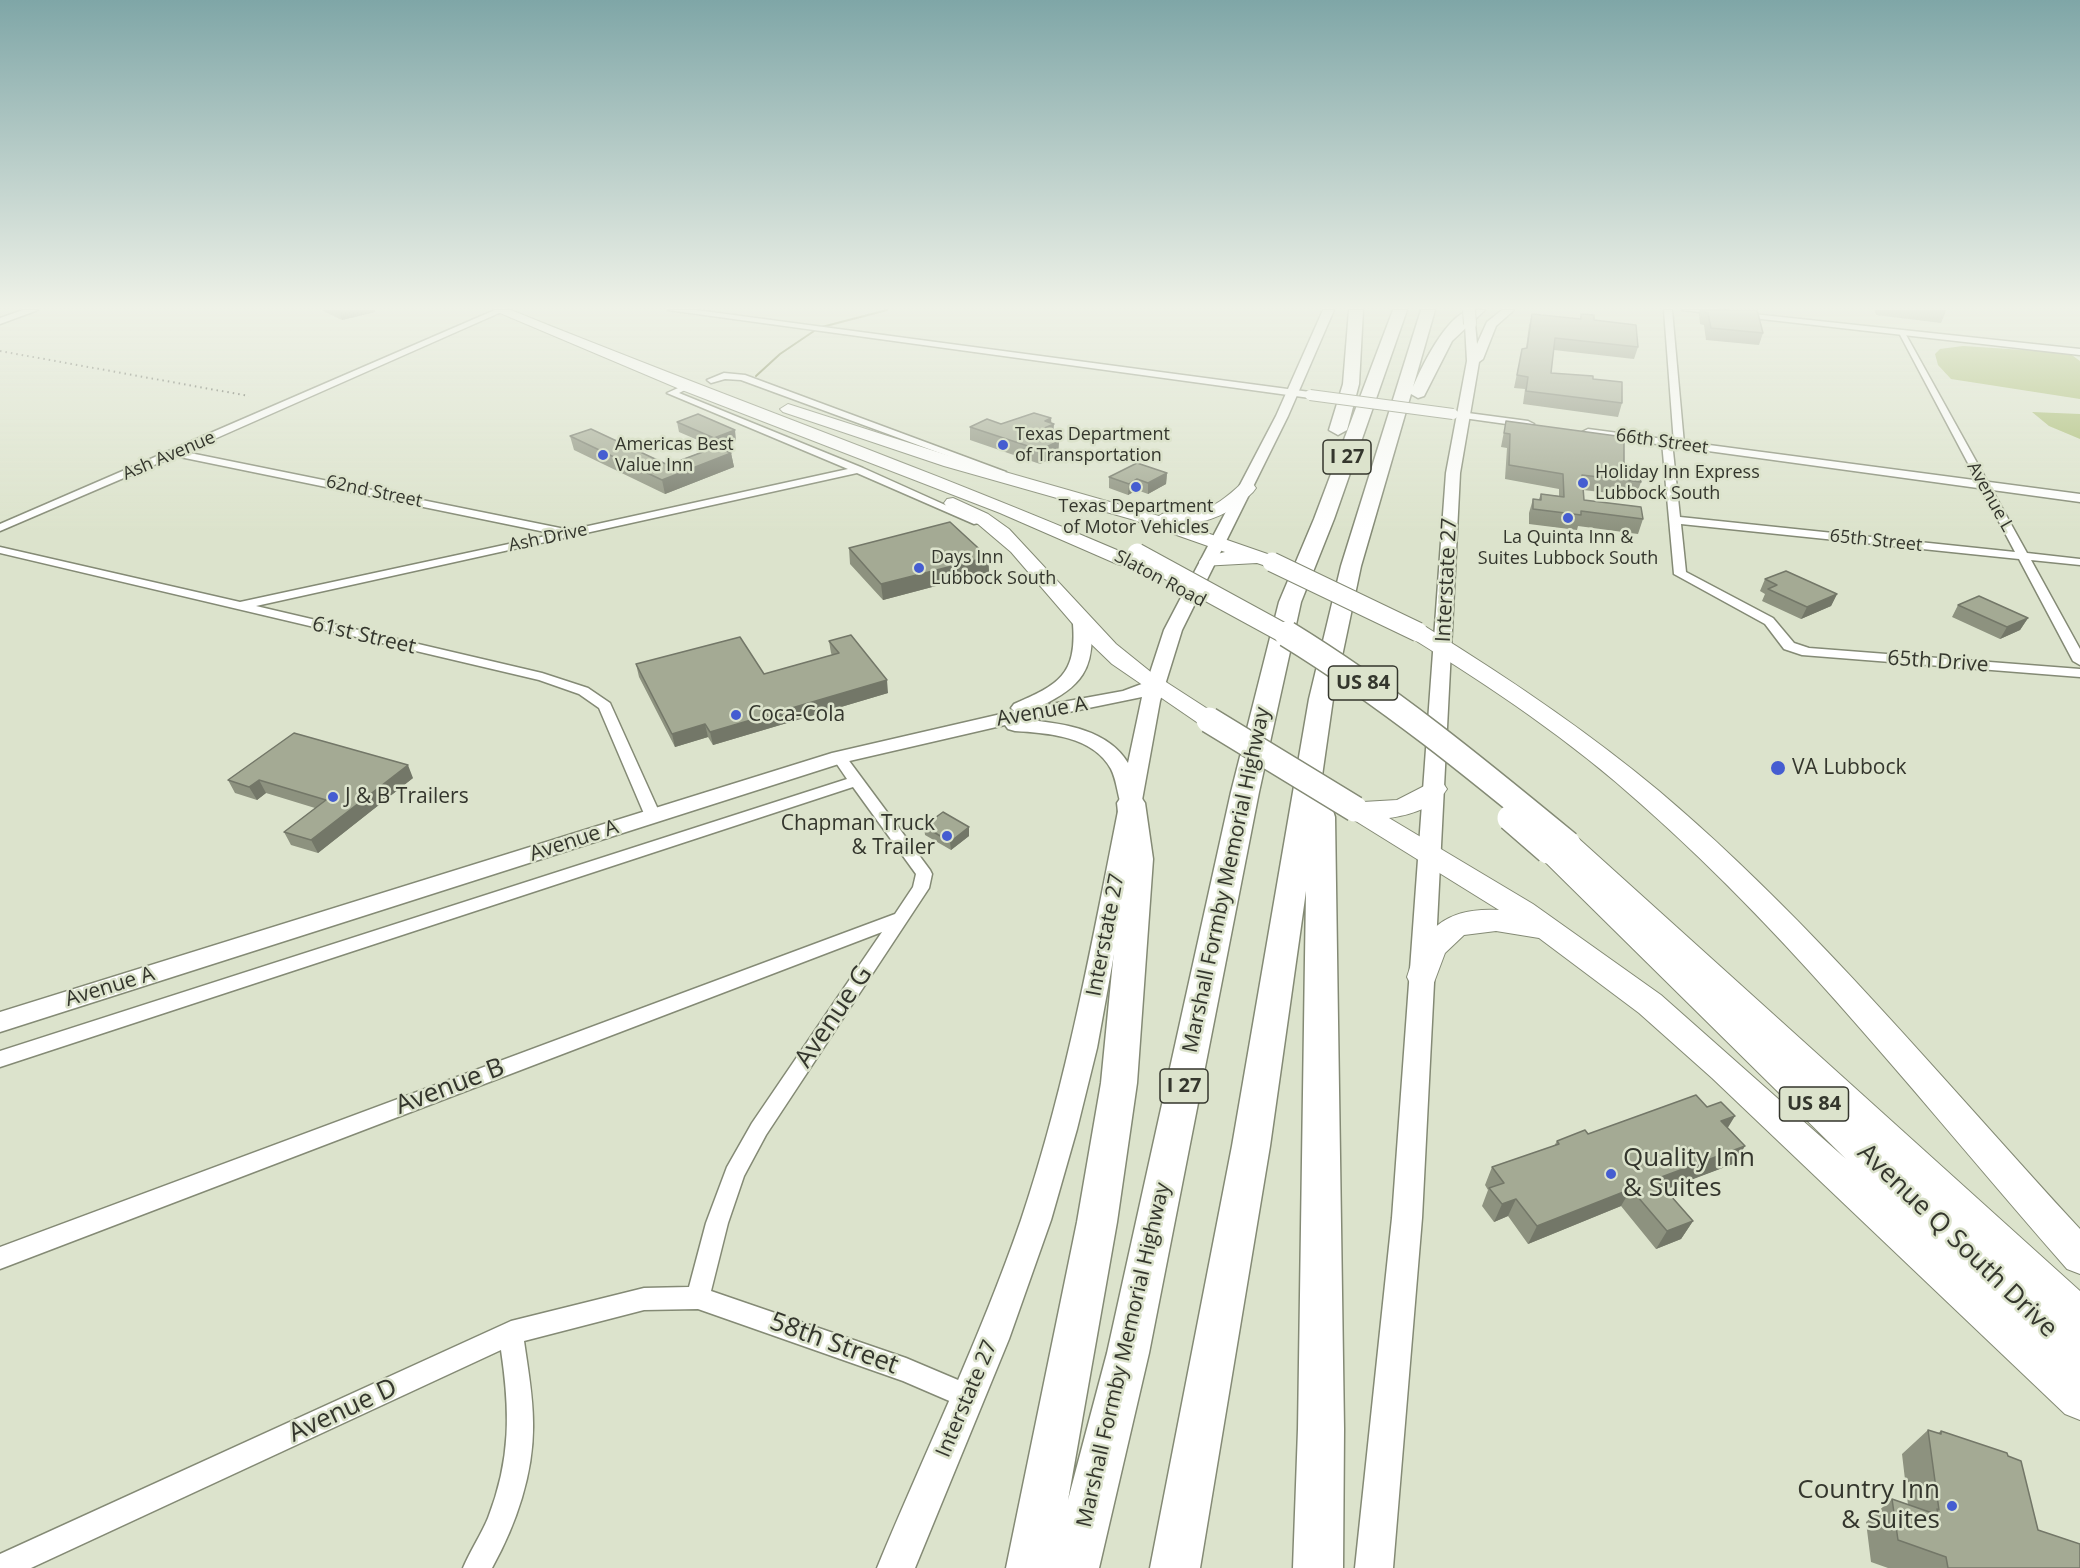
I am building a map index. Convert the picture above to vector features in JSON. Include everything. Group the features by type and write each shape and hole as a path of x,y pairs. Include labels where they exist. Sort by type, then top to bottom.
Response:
{"highway":[{"name":"Slaton Road","path":"678,383 1131,556"},
{"path":"687,387 695,383"},
{"name":"Slaton Road","path":"719,383 1053,516 1131,556 1347,690 1558,847"},
{"path":"1290,602 1306,531 1351,383"},
{"name":"Marshall Formby Memorial Highway","path":"1074,1568 1128,1353 1247,782 1290,602 1324,519 1373,383"},
{"name":"I 27","path":"1175,1568 1251,1146 1321,699 1351,566 1406,383"},
{"path":"1397,415 1414,401 1422,383"},
{"path":"770,403 950,462 1137,515 1220,542 1272,562 1418,632 1443,647 1579,740 1646,794 1718,859 1802,945 2080,1256"},
{"path":"821,438 987,521 1027,559 1082,624 1108,650 1154,686 1430,857 1523,911 1610,972 1695,1041 2080,1399"},
{"path":"1137,515 1173,519 1214,513 1231,504 1246,488"},
{"path":"1209,562 1241,558 1272,562"},
{"path":"1309,771 1321,817 1321,1429 1318,1568"},
{"path":"1355,809 1402,808 1416,803 1434,789"},
{"path":"1031,1568 1097,1222 1119,1083 1138,859 1131,803"},
{"name":"Avenue Q South Drive","path":"1558,847 2080,1317"},
{"name":"Avenue Q South Drive","path":"1558,847 2080,1359"},
{"path":"1422,977 1438,941 1454,928 1467,923 1512,921 1560,937"}],"main road":[{"name":"Interstate 27","path":"896,1568 968,1397 1036,1220 1063,1129 1084,1048 1154,686 1173,630 1246,488 1301,394 1303,383"},
{"name":"Interstate 27","path":"1382,1565 1407,1218 1453,473 1458,415 1467,383"},
{"path":"987,722 1055,692 1072,677 1080,666 1086,647 1082,624"},
{"name":"Avenue A","path":"0,1022 839,757 987,722 1127,696 1154,686"},
{"path":"987,722 1056,729 1070,732 1098,745 1112,756 1122,770 1131,803"}],"street":[{"name":"Ash Avenue","path":"0,528 336,383"},
{"path":"759,383 1072,496"},
{"path":"1220,383 1537,425"},
{"path":"1674,383 1679,444"},
{"name":"Avenue L","path":"1928,383 2080,661"},
{"path":"687,387 671,393 859,470 1000,534"},
{"name":"66th Street","path":"1579,431 2080,498"},
{"path":"1666,442 1673,520"},
{"name":"62nd Street","path":"177,453 571,534"},
{"name":"Ash Drive","path":"237,606 859,470"},
{"name":"65th Street","path":"1673,520 2080,562"},
{"name":"65th Drive","path":"1673,520 1680,574 1769,621 1789,646 1796,649 2080,673"},
{"name":"61st Street","path":"0,550 542,677 581,689 595,696 604,706 653,816"},
{"name":"Avenue G","path":"698,1298 717,1223 734,1174 759,1129 921,888 924,874 839,757"},
{"name":"Avenue A","path":"0,1059 856,782"},
{"name":"Avenue B","path":"0,1258 901,918"},
{"name":"58th Street","path":"698,1298 757,1316 895,1366 968,1397"},
{"name":"Avenue D","path":"1,1568 511,1334 644,1299 698,1298"},
{"path":"477,1568 502,1514 516,1468 521,1429 511,1334"}],"green space":[{"path":"1978,383 2080,383 2080,399"},
{"path":"2032,412 2080,414 2080,439 2049,426"}],"building":[{"path":"1527,383 1622,383 1622,403 1526,391"},
{"path":"1034,413 1051,418 1045,421 1054,424 1035,432 1059,441 1040,450 970,427 987,419 1001,424"},
{"path":"698,414 735,430 714,438 677,422"},
{"path":"1506,421 1624,437 1624,466 1639,468 1641,482 1582,475 1584,500 1641,507 1643,519 1581,511 1581,515 1533,509 1533,499 1541,500 1541,494 1564,497 1563,474 1509,465 1510,434 1504,433"},
{"path":"591,429 668,465 716,447 731,453 662,480 570,436"},
{"path":"1137,463 1167,473 1148,483 1137,479 1129,484 1109,477"},
{"path":"950,522 988,557 881,584 849,548"},
{"path":"1786,571 1837,594 1807,607 1768,589 1777,585 1765,579"},
{"path":"1979,596 2028,618 2007,627 1958,605"},
{"name":"Coca-Cola","path":"851,635 887,680 710,732 705,724 672,734 636,664 740,637 764,674 839,653 829,641"},
{"name":"J & B Trailers","path":"294,733 408,765 311,840 284,832 326,800 259,780 249,787 228,780"},
{"path":"943,812 969,827 950,842 924,826"},
{"name":"Quality Inn & Suites","path":"1696,1095 1707,1107 1721,1102 1735,1116 1721,1121 1745,1146 1656,1179 1693,1221 1667,1231 1631,1189 1537,1226 1516,1199 1502,1204 1489,1188 1504,1183 1492,1167 1559,1144 1557,1141 1585,1130 1588,1134"},
{"path":"1928,1430 1941,1434 1941,1431 2007,1453 2008,1456 2021,1461 2038,1530 2080,1544 2080,1568 1948,1568 1946,1557 1898,1540 1892,1499 1938,1515"}],"railway":[{"path":"178,383 249,396"}],"place":[{"name":"Texas Department of Transportation","path":"1003,445"},
{"name":"Americas Best Value Inn","path":"603,455"},
{"name":"Holiday Inn Express Lubbock South","path":"1583,483"},
{"name":"Texas Department of Motor Vehicles","path":"1136,487"},
{"name":"La Quinta Inn & Suites Lubbock South","path":"1568,518"},
{"name":"Days Inn Lubbock South","path":"919,568"},
{"name":"Coca-Cola","path":"736,715"},
{"name":"VA Lubbock","path":"1778,768"},
{"name":"J & B Trailers","path":"333,797"},
{"name":"Chapman Truck & Trailer","path":"947,836"},
{"name":"Quality Inn & Suites","path":"1611,1174"},
{"name":"Country Inn & Suites","path":"1952,1506"}]}
